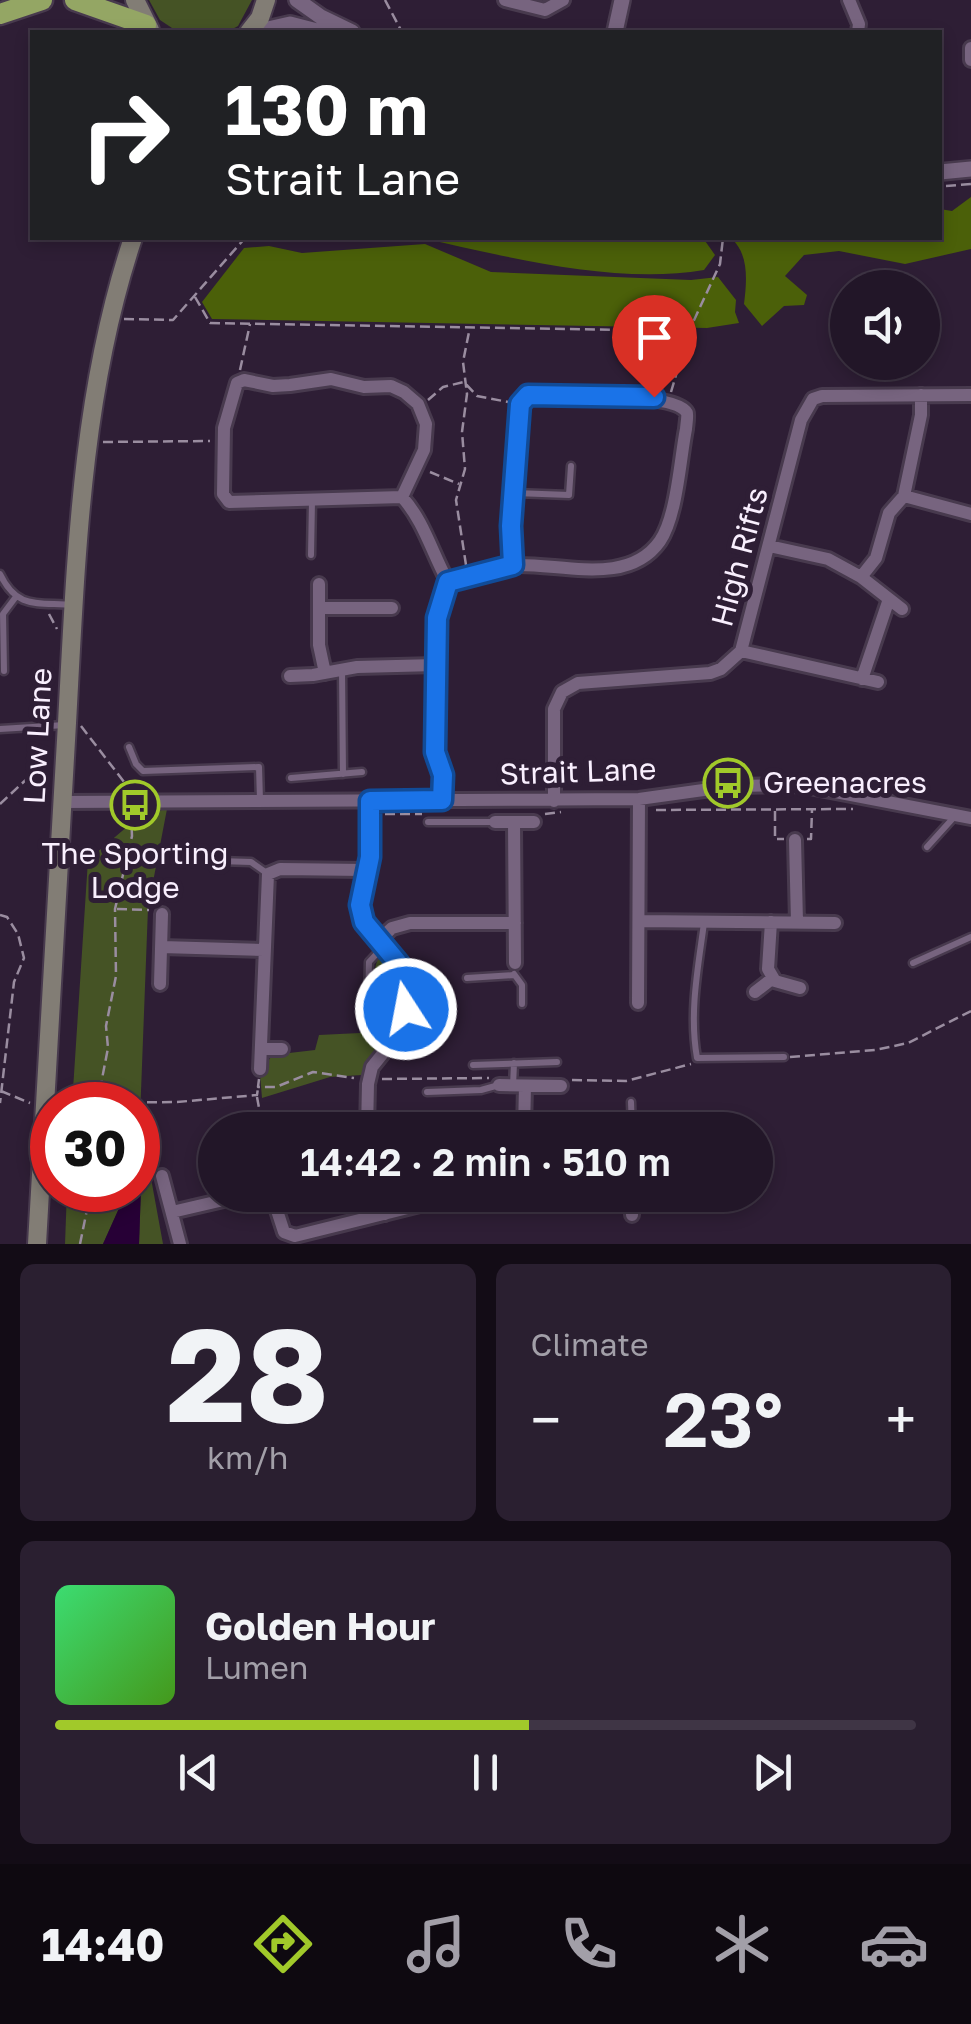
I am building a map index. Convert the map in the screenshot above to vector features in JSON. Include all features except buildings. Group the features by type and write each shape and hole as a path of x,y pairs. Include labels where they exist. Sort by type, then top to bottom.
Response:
{"highway":[{"path":"0,14 42,0"},
{"path":"75,0 149,29"}],"main road":[{"path":"135,0 149,29"},
{"path":"253,30 266,0"},
{"name":"Low Lane","path":"37,1244 62,802 72,724 74,605 97,380 108,322 132,240"}],"street":[{"path":"297,0 348,30"},
{"path":"506,0 545,10 564,0"},
{"path":"615,30 622,0"},
{"path":"849,0 858,30"},
{"path":"262,30 290,24 313,30"},
{"path":"971,48 971,60"},
{"path":"942,172 971,169"},
{"path":"402,498 424,450 426,424 419,408 404,392 391,386 364,387 330,379 274,386 244,380 237,383 224,428 223,494 228,502 402,498 418,514 430,550 448,582 437,618 435,752 443,775 442,800"},
{"path":"448,582 513,565 592,570 624,565 642,556 659,543 668,524 688,414 654,397 528,395 520,404 513,565"},
{"path":"860,578 876,558 889,513 904,496 921,415 921,395"},
{"name":"High Rifts","path":"554,801 554,708 569,686 710,673 721,669 741,650 801,420 813,399 971,395"},
{"path":"904,496 971,514"},
{"path":"769,546 828,560 902,609"},
{"path":"319,584 319,645 325,674"},
{"path":"862,678 889,599"},
{"path":"319,608 392,608"},
{"path":"741,650 878,682"},
{"path":"290,676 436,665"},
{"name":"Strait Lane","path":"62,802 442,800 639,805 732,786 798,785 971,818"},
{"path":"367,1112 372,1067 401,1031 407,986 399,964 364,922 360,905 370,857 370,801"},
{"path":"638,1004 639,805"},
{"path":"496,822 534,822"},
{"path":"514,822 515,969"},
{"path":"796,840 797,922"},
{"path":"260,1069 268,874 280,868 365,870"},
{"path":"157,912 162,948 160,984"},
{"path":"639,921 834,922"},
{"path":"771,922 768,969 775,981 800,988"},
{"path":"383,942 392,928 410,923 515,923"},
{"path":"162,948 264,950"},
{"path":"755,992 773,978"},
{"path":"261,1049 282,1049"},
{"path":"519,1112 512,1086 562,1086"},
{"path":"162,1176 180,1244"},
{"path":"172,1212 198,1206"},
{"path":"278,1212 284,1232 295,1236 393,1212"}],"lane":[{"path":"514,493 569,495 571,466"},
{"path":"312,498 312,554"},
{"path":"0,574 9,593 19,601 74,605"},
{"path":"4,670 3,614 14,598"},
{"path":"342,670 343,774"},
{"path":"0,729 72,724"},
{"path":"129,747 143,771 260,767 260,801"},
{"path":"292,778 362,772"},
{"path":"927,847 956,815"},
{"path":"428,822 496,822"},
{"path":"218,861 251,862 268,874"},
{"path":"704,921 693,1035 697,1058 784,1057"},
{"path":"914,963 971,937"},
{"path":"368,1003 369,962 383,942"},
{"path":"467,978 515,969 522,985 522,1004"},
{"path":"473,1065 558,1062"},
{"path":"427,1092 512,1086 514,1064"},
{"path":"631,1102 631,1112"}],"path":[{"path":"385,0 401,30"},
{"path":"942,186 971,184"},
{"path":"120,330 123,317 173,320 242,240"},
{"path":"668,403 689,331 720,264 723,240"},
{"path":"195,296 210,322 689,331"},
{"path":"237,383 250,323"},
{"path":"467,577 456,500 465,469 464,362 471,325"},
{"path":"464,382 476,396 520,404"},
{"path":"419,408 443,387 464,382"},
{"path":"102,432 102,442 224,441"},
{"path":"418,465 441,480 460,484"},
{"path":"72,724 132,792 134,802 131,844 115,909 116,976 106,1026 108,1048 101,1082"},
{"path":"0,804 30,776"},
{"path":"639,805 862,809"},
{"path":"115,909 157,912"},
{"path":"0,915 7,916 18,934 24,958 14,982 0,1103"},
{"path":"784,1057 875,1050 908,1043 971,1011"},
{"path":"562,1086 562,1080 626,1081 706,1058"},
{"path":"258,1086 260,1112"},
{"path":"160,1101 257,1095"},
{"path":"80,1244 85,1212"}],"green space":[{"path":"149,0 252,0 238,26 231,30 175,30 160,20"},
{"path":"971,197 971,249 905,264 839,251 804,255 785,276 807,295 804,305 784,306 762,326 744,304 744,260 733,240 942,240 942,209 952,211"},
{"path":"430,240 704,240 715,255 704,270 635,274 562,267"},
{"path":"425,244 491,272 691,280 718,277 736,300 739,323 707,328 212,319 202,302 244,248 269,246 302,253"},
{"path":"167,809 148,908 141,1082 74,1082 88,860 142,814"},
{"path":"379,956 393,986 394,1008 388,1030 362,1075 330,1077 262,1098 260,1074 272,1055 315,1050 319,1035 360,1033 370,1011"},
{"path":"66,1212 117,1212 103,1244 65,1244"},
{"path":"140,1212 157,1212 163,1244 139,1244"}],"shaded area":[{"path":"117,1212 140,1212 139,1244 103,1244"}],"place":[{"name":"Greenacres","path":"728,783"},
{"name":"The Sporting Lodge","path":"135,805"}],"route":[{"path":"406,1009 407,986 399,964 364,922 360,905 370,857 370,801 442,800 443,775 435,752 437,618 448,582 513,565 511,526 520,404 528,395 654,397"}]}
